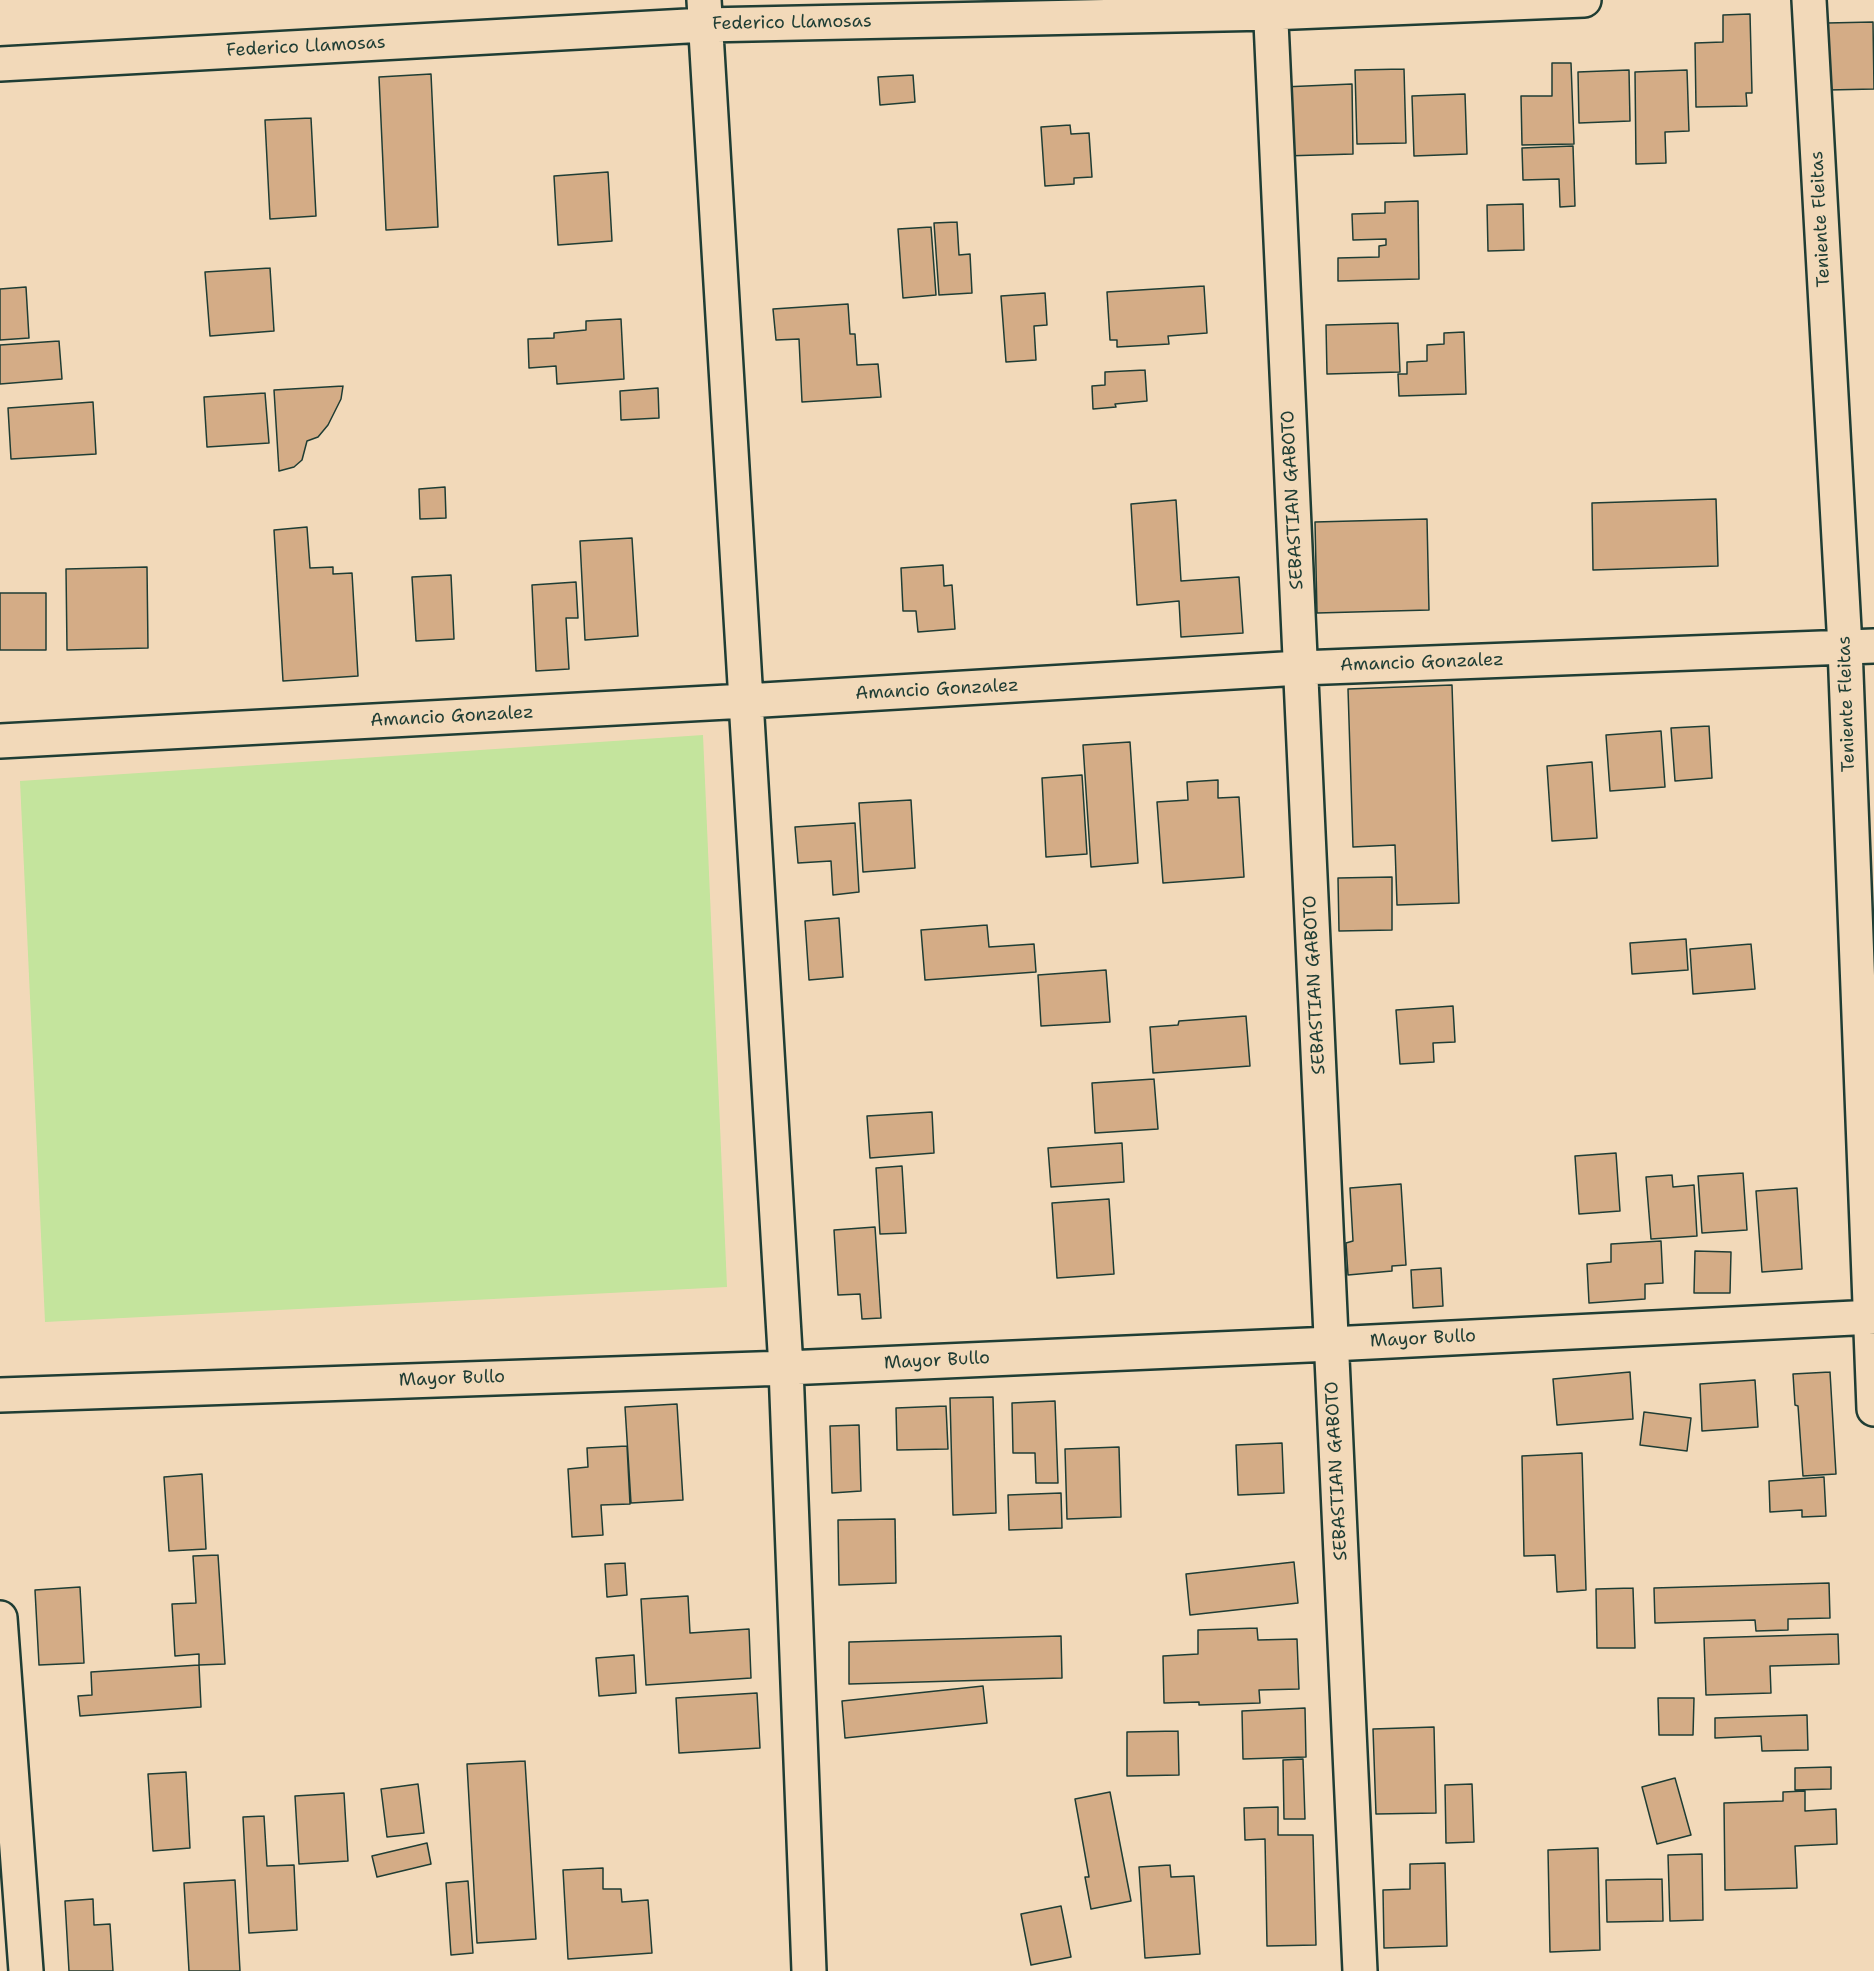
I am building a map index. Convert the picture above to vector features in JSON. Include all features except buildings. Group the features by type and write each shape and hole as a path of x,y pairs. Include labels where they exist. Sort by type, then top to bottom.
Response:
{"street":[{"name":"Federico Llamosas","path":"0,64 705,13 1584,0"},
{"name":"Teniente Fleitas","path":"1809,0 1859,646 1874,1409"},
{"name":"SEBASTIAN GABOTO","path":"1270,6 1360,1971"},
{"path":"705,13 786,1368 809,1971"},
{"name":"Amancio Gonzalez","path":"0,741 746,701 1300,668 1859,646"},
{"name":"Mayor Bullo","path":"0,1395 786,1368 1872,1317"},
{"path":"0,1618 26,1971"}],"green space":[{"path":"703,735 727,1287 45,1322 20,781"}]}
